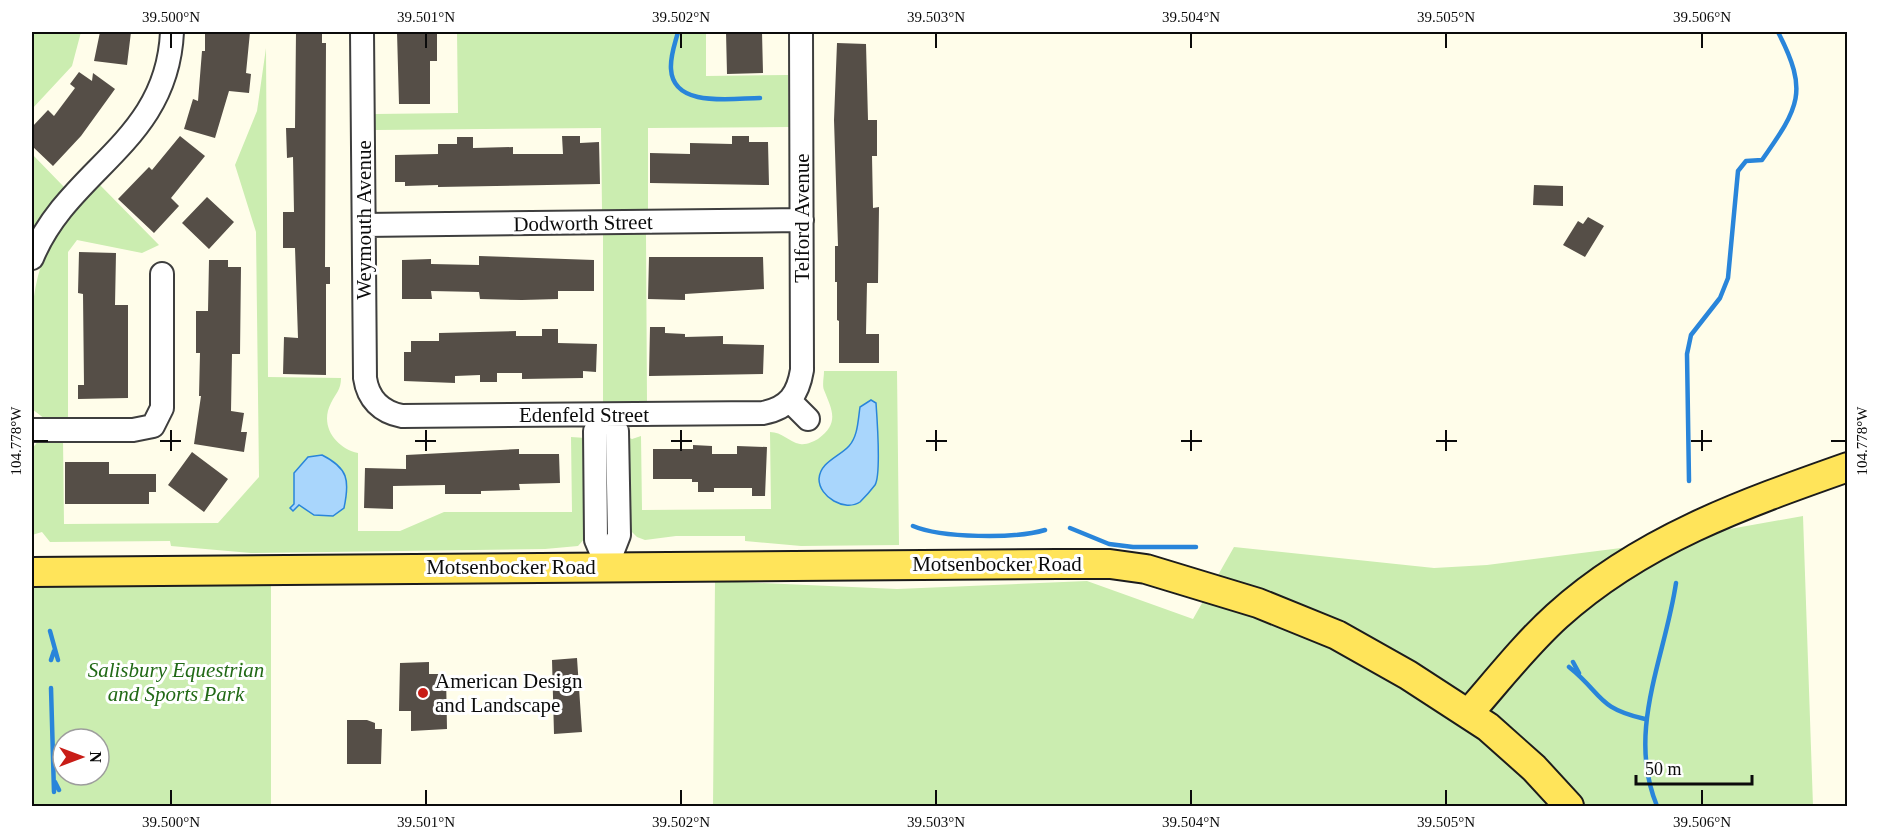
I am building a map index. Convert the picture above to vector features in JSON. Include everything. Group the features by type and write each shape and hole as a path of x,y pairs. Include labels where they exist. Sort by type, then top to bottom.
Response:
{"main road":[{"path":"1468,714 1557,616 1625,563 1723,512 1848,467"},
{"name":"Motsenbocker Road","path":"32,572 607,566 1088,564 1133,567 1258,603 1321,628 1382,658 1468,714 1524,758 1569,807"}],"street":[{"path":"32,258 56,214 129,138 148,111 166,69 172,32"},
{"name":"Weymouth Avenue","path":"362,32 365,378 370,412"},
{"name":"Telford Avenue","path":"790,401 799,386 802,370 801,32"},
{"name":"Dodworth Street","path":"364,225 802,220"},
{"path":"32,430 146,429 157,421 162,408 162,274"},
{"path":"790,401 808,419"},
{"name":"Edenfeld Street","path":"370,412 386,411 402,416 764,413 790,401"},
{"path":"606,415 595,431 596,540 607,566"}],"green space":[{"path":"32,32 81,32 72,66 32,109"},
{"path":"457,32 706,32 706,76 788,75 789,127 648,128 648,209 602,210 601,128 375,130 375,114 458,113"},
{"path":"266,48 268,377 341,378 327,420 328,428 337,441 358,453 358,531 400,531 444,512 572,512 571,437 586,438 586,537 578,546 545,549 251,553 171,546 170,541 50,542 42,532 32,535 32,449 39,440 63,439 64,524 218,523 259,477 256,232 235,165 257,111"},
{"path":"32,154 65,188 32,233"},
{"path":"99,184 159,245 142,253 77,240 68,252 68,419 45,419 32,409 31,336 35,288 41,265 51,242 68,216"},
{"path":"603,234 646,234 647,402 603,402"},
{"path":"824,371 897,371 899,545 801,546 745,541 745,536 676,536 645,540 637,537 628,528 627,437 632,439 641,436 642,510 771,509 770,432 803,444 818,439 825,433 832,422 832,416 823,388"},
{"path":"1803,516 1813,806 713,806 715,581 897,589 1087,581 1193,619 1234,547 1434,568 1487,565 1629,547"},
{"name":"Salisbury Equestrian and Sports Park","path":"271,584 271,806 32,806 32,587"}],"water":[{"path":"871,400 876,403 877,479 875,485 860,502 854,505 840,504 823,492 820,486 820,473 826,464 852,442 860,407"},
{"path":"322,455 337,465 345,476 347,490 344,508 333,516 314,515 299,505 293,511 290,508 294,504 294,473 308,457"}],"building":[{"path":"100,32 131,32 127,65 94,61"},
{"path":"205,32 250,32 246,73 251,74 249,93 229,91 215,138 184,129 193,99 198,101 202,51 205,51"},
{"path":"296,32 322,32 322,43 326,43 325,267 330,267 330,284 326,284 326,375 283,374 284,337 298,338 295,248 283,248 283,212 294,212 293,157 287,158 286,128 295,128"},
{"path":"397,32 437,32 437,61 430,61 430,104 399,104"},
{"path":"726,32 762,32 763,73 727,74"},
{"path":"837,43 866,44 868,120 877,120 877,156 872,156 873,208 879,207 878,283 867,283 866,334 879,334 879,363 839,363 839,321 837,320 837,282 835,282 835,246 838,246 834,120"},
{"path":"79,72 92,81 93,73 115,89 81,136 53,166 32,146 32,127 48,110 54,116 75,88 70,84"},
{"path":"180,136 205,156 171,198 179,206 154,233 118,199 149,167 152,170"},
{"path":"562,136 580,136 580,143 599,142 600,184 438,187 438,185 405,186 405,182 395,182 395,155 438,154 438,144 457,144 457,137 473,137 473,148 513,147 513,154 563,154"},
{"path":"732,136 749,136 749,142 768,142 769,185 650,183 650,153 690,154 690,143 732,144"},
{"path":"1534,185 1563,186 1563,206 1533,205"},
{"path":"207,197 234,222 209,249 182,223"},
{"path":"1588,217 1604,226 1585,257 1563,245 1578,221 1583,224"},
{"path":"79,252 116,253 115,305 128,305 128,398 78,399 78,385 84,385 83,294 78,293"},
{"path":"479,256 594,260 594,291 558,291 558,299 522,300 480,299 479,292 431,291 432,299 402,299 402,260 431,259 431,264 479,265"},
{"path":"649,257 763,257 764,289 685,294 685,300 648,299"},
{"path":"209,260 228,260 228,267 241,267 240,354 232,354 231,411 244,413 241,432 247,432 244,452 194,444 201,396 199,396 200,353 196,353 196,311 208,311"},
{"path":"650,327 665,327 665,333 685,334 685,337 723,336 723,344 764,345 763,374 649,376"},
{"path":"542,329 558,329 558,343 597,344 596,372 583,371 583,378 522,379 522,373 497,373 497,382 480,382 480,375 455,376 455,383 404,381 404,352 411,352 411,341 439,341 439,333 516,331 516,336 542,336"},
{"path":"693,445 712,446 712,454 737,454 737,446 767,447 765,496 752,496 752,488 714,488 714,492 698,492 698,482 692,482 692,479 653,479 653,449 693,449"},
{"path":"519,449 519,454 559,454 560,483 519,484 520,490 481,491 481,494 445,494 445,485 393,486 393,509 364,508 365,468 406,469 406,455"},
{"path":"192,452 228,479 204,512 168,485"},
{"path":"65,462 109,462 109,474 156,474 156,492 149,492 149,504 65,504"},
{"path":"577,658 582,732 554,734 552,660"},
{"name":"American Design and Landscape","path":"429,662 429,674 446,674 447,729 411,731 411,711 399,711 400,663"},
{"path":"347,720 367,720 375,723 375,729 382,729 381,764 347,764"}],"waterway":[{"path":"678,32 671,69 674,82 682,90 693,96 706,98 760,98"},
{"path":"1689,481 1687,354 1691,335 1720,298 1728,278 1738,171 1746,161 1762,160 1784,126 1796,99 1794,70 1778,32"},
{"path":"913,526 941,533 978,536 1016,535 1045,530"},
{"path":"1070,528 1109,544 1133,547 1196,547"},
{"path":"1657,806 1648,778 1645,750 1646,722 1676,583"},
{"path":"50,631 58,660"},
{"path":"51,660 54,651"},
{"path":"1573,662 1579,673"},
{"path":"1569,667 1608,705 1629,715 1645,719"},
{"path":"51,688 54,792"}],"place":[{"name":"American Design and Landscape","path":"423,693"}]}
